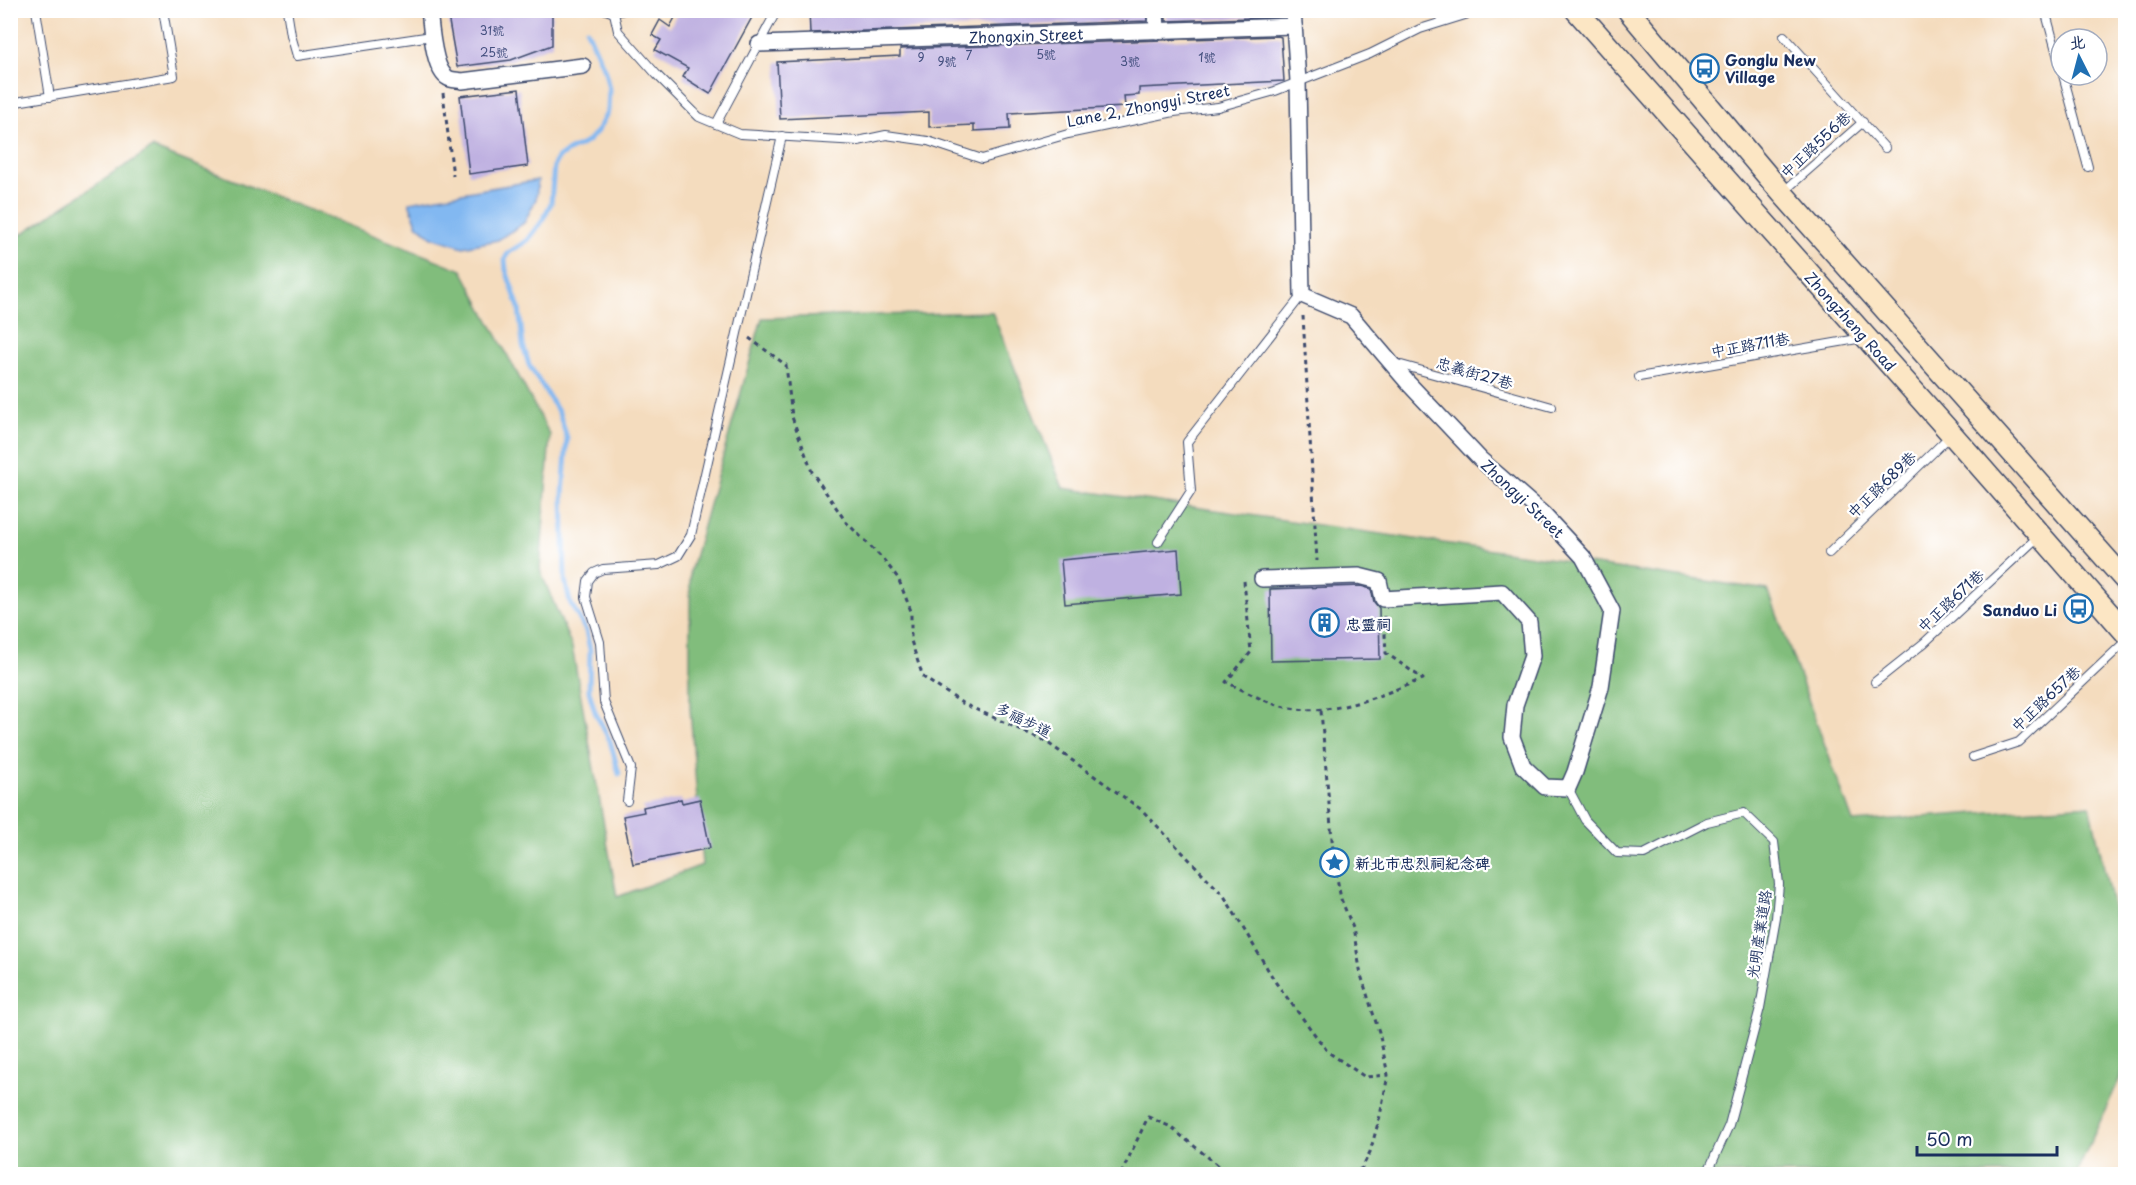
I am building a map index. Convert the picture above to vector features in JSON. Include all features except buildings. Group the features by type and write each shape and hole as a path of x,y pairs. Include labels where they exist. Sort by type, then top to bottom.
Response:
{"main road":[{"name":"Zhongzheng Road","path":"1576,10 2126,633"},
{"path":"1628,10 1782,193 2126,581"}],"street":[{"path":"429,10 435,55 447,78 462,81 583,66"},
{"path":"1156,10 1157,31"},
{"path":"1293,10 1298,81 1302,295"},
{"name":"Zhongxin Street","path":"759,44 1294,27"},
{"name":"Zhongyi Street","path":"1302,295 1351,316 1480,459 1543,514 1583,557 1612,611 1601,687 1568,788"},
{"path":"1262,579 1359,576 1379,581 1383,599 1502,592 1528,622 1532,656 1515,705 1512,737 1523,766 1545,787 1568,788"}],"lane":[{"path":"36,10 50,97"},
{"path":"10,104 174,76 163,10"},
{"path":"287,10 297,56 432,36"},
{"path":"716,124 777,10"},
{"name":"Lane 2, Zhongyi Street","path":"610,12 618,31 699,117 740,134 858,141 886,135 928,141 982,159 1105,125 1174,112 1218,107 1275,91 1370,54 1420,29 1481,10"},
{"path":"2044,10 2049,27"},
{"path":"610,12 625,11"},
{"name":"中正路556巷","path":"1782,193 1863,122 1784,36"},
{"path":"2066,87 2088,167"},
{"path":"1863,122 1885,148"},
{"path":"627,801 631,768 604,702 600,642 586,597 588,582 594,573 603,569 659,565 678,556 691,536 782,136"},
{"path":"1158,542 1191,491 1187,442 1302,295"},
{"name":"中正路711巷","path":"1640,377 1865,337"},
{"name":"忠義街27巷","path":"1391,363 1552,407"},
{"name":"中正路689巷","path":"1829,553 1952,435"},
{"name":"中正路671巷","path":"1875,682 1924,643 2040,535"},
{"name":"中正路657巷","path":"1973,757 2019,742 2126,641"},
{"name":"光明產業道路","path":"1568,788 1585,819 1617,853 1644,854 1707,822 1744,813 1774,842 1779,884 1776,918 1760,1008 1729,1125 1707,1174"}],"path":[{"path":"441,70 453,176"},
{"path":"1302,295 1318,578"},
{"name":"多福步道","path":"738,330 786,365 792,417 812,472 846,522 883,559 898,578 911,611 911,641 923,677 962,703 1045,741 1142,810 1224,896 1276,983 1328,1052 1365,1077 1388,1075"},
{"path":"1262,579 1244,580 1251,652 1226,682 1281,706 1321,711 1370,699 1423,679 1386,653 1383,599"},
{"path":"1321,711 1334,862 1341,899 1353,928 1361,975 1379,1032 1388,1075 1370,1152 1362,1168 1352,1174"},
{"path":"1121,1174 1148,1117 1169,1126 1229,1174"}],"green space":[{"path":"152,148 462,270 550,435 540,570 572,647 617,897 702,865 690,708 690,572 762,318 992,312 1063,488 1768,590 1853,822 2090,805 2125,963 2125,1067 2076,1174 11,1174 11,241"}],"water":[{"path":"538,180 536,199 524,223 498,240 463,247 432,237 417,224 409,202"}],"waterway":[{"path":"587,30 605,71 609,89 608,111 598,130 587,142 558,158 554,165 551,203 541,223 528,240 508,253 505,259 506,270 519,308 523,345 529,365 559,413 567,438 563,495 565,580 570,602 586,631 590,650 589,691 595,712 610,741 619,774"}],"place":[{"name":"Gonglu New Village","path":"1704,68"},
{"name":"Sanduo Li","path":"2078,609"},
{"name":"忠靈祠","path":"1325,623"},
{"name":"新北市忠烈祠紀念碑","path":"1334,862"}]}
